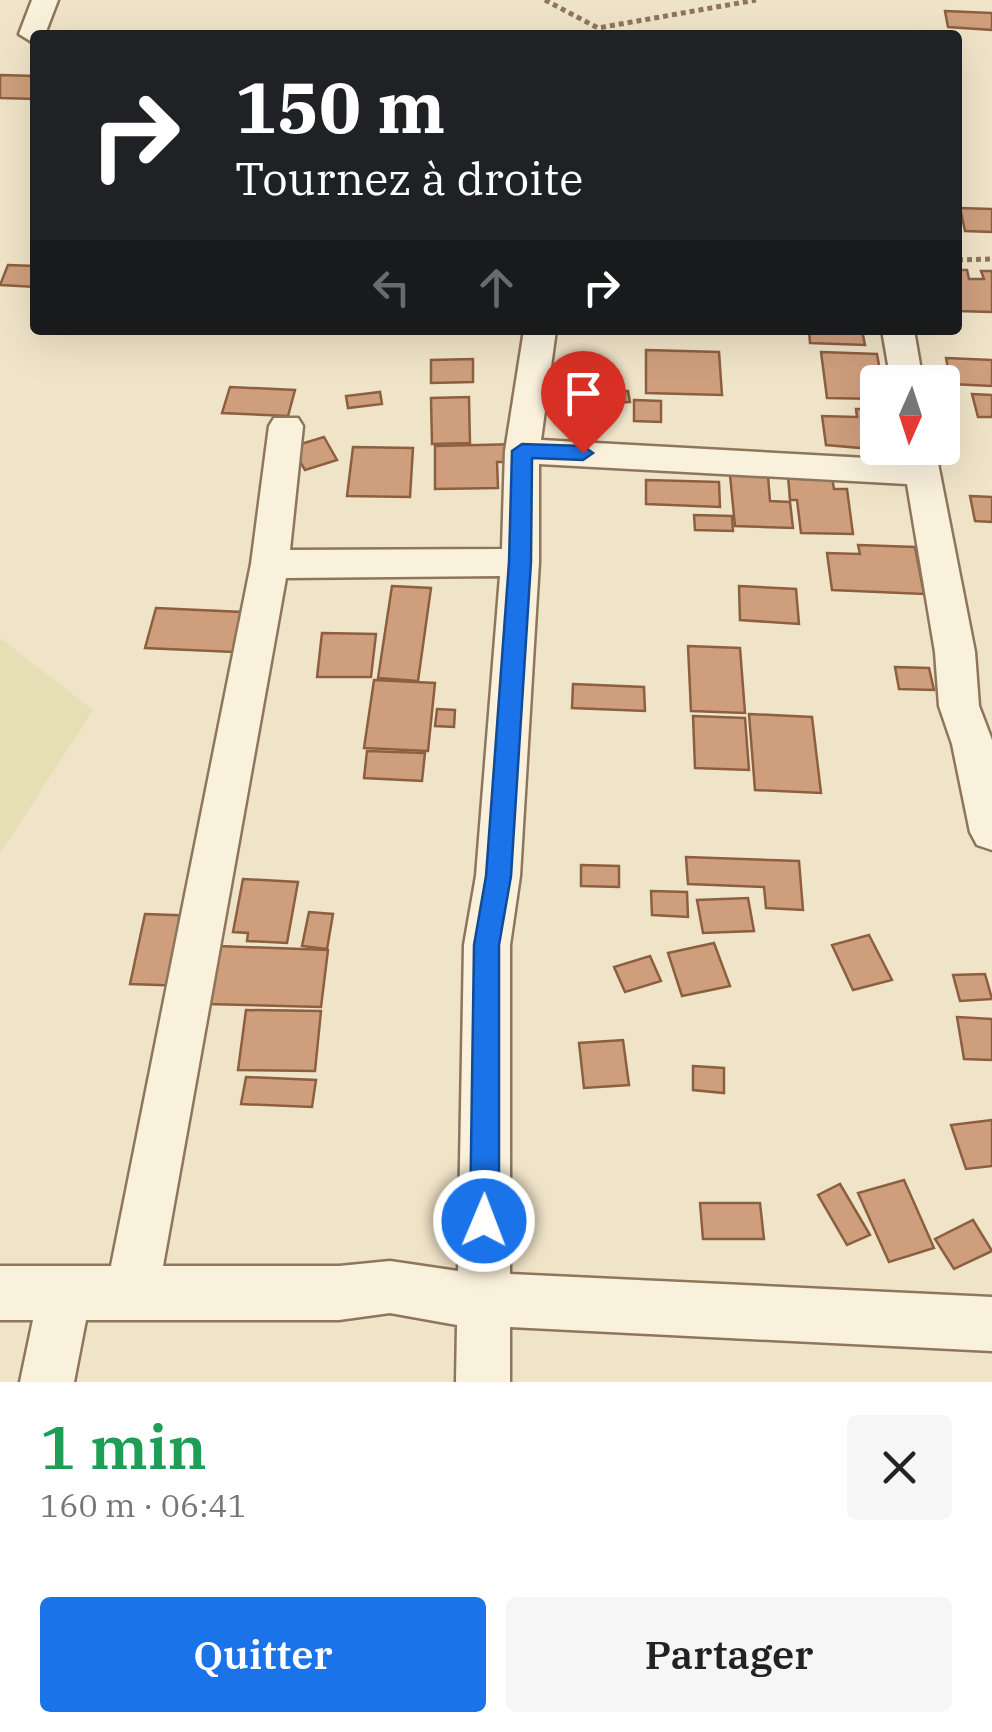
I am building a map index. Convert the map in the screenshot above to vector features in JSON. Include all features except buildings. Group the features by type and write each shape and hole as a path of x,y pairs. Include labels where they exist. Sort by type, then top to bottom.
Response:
{"street":[{"path":"34,30 45,0"},
{"path":"483,1382 486,945 498,876 520,562 522,451 539,335"},
{"path":"899,335 904,365"},
{"path":"132,1292 270,564 286,426"},
{"path":"522,451 860,459"},
{"path":"922,465 955,652 959,706 973,744 992,832"},
{"path":"270,564 520,562"},
{"path":"0,1293 339,1294 390,1287 437,1297 992,1324"},
{"path":"46,1382 65,1292"}],"path":[{"path":"545,0 598,28 756,0"},
{"path":"962,260 992,259"}],"shaded area":[{"path":"0,638 93,710 0,854"}],"route":[{"path":"484,1221 486,945 498,876 520,562 522,451 583,453"}]}
